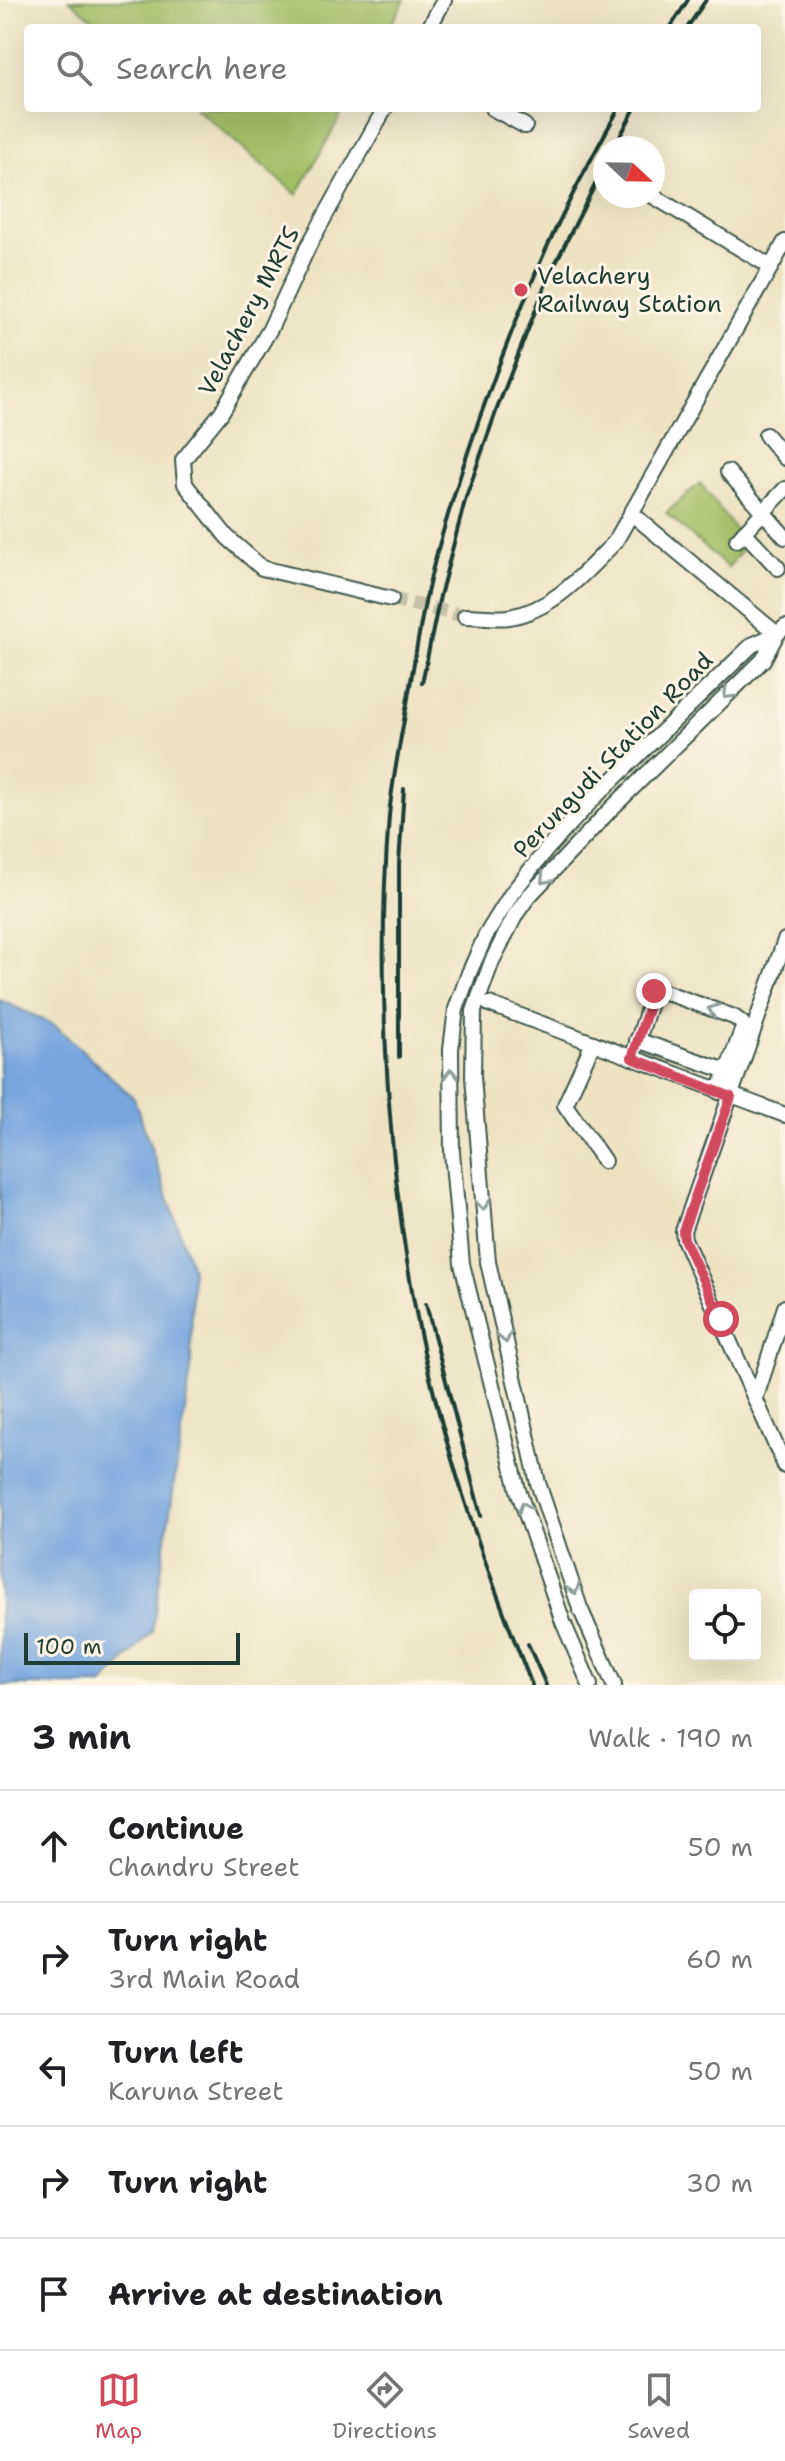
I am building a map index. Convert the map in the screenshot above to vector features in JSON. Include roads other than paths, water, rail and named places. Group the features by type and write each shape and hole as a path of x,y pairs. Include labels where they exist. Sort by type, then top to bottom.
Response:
{"street":[{"path":"431,24 444,0"},
{"name":"Velachery MRTS","path":"383,112 309,245 270,329 221,413 183,460 185,484 227,537 262,568 391,599"},
{"path":"499,112 525,126"},
{"path":"665,203 771,267"},
{"path":"465,616 508,617 541,608 615,542 785,242"},
{"path":"766,435 785,458"},
{"path":"728,472 785,537"},
{"path":"778,568 741,536 785,489"},
{"path":"631,513 781,631"},
{"name":"Perungudi Station Road","path":"614,1685 580,1608 538,1483 488,1262 473,1077 474,1011 492,961 528,897 610,810 763,660 781,631"},
{"name":"Perungudi Station Road","path":"590,1685 563,1622 518,1490 462,1264 452,1152 451,1049 456,1009 486,935 512,893 547,849 594,798 752,645 781,631"},
{"path":"785,940 725,1094 684,1226 684,1239 785,1466"},
{"path":"632,1058 654,991 659,990 734,1017 743,1028 727,1071 725,1094"},
{"path":"489,1004 785,1115"},
{"path":"637,1040 727,1071"},
{"path":"593,1043 565,1105 604,1161"},
{"path":"660,1069 667,1051"},
{"path":"699,1084 706,1064"},
{"path":"756,1397 785,1307"}],"water":[{"path":"0,1000 55,1025 134,1098 192,1268 191,1371 152,1632 102,1685 0,1685"}],"tunnel":[{"path":"391,599 465,616"}],"railway":[{"path":"673,24 688,0"},
{"path":"690,24 706,0"},
{"path":"532,1685 454,1467 420,1333 399,1207 392,1142 384,1009 385,878 396,767 433,566 448,515 482,412 534,277 617,112"},
{"path":"620,136 633,112"},
{"path":"422,683 440,596 466,497 549,276 593,189"},
{"path":"399,1057 399,864 404,789"},
{"path":"426,1304 481,1516"},
{"path":"528,1644 546,1685"}],"place":[{"name":"Velachery Railway Station","path":"521,290"}]}
